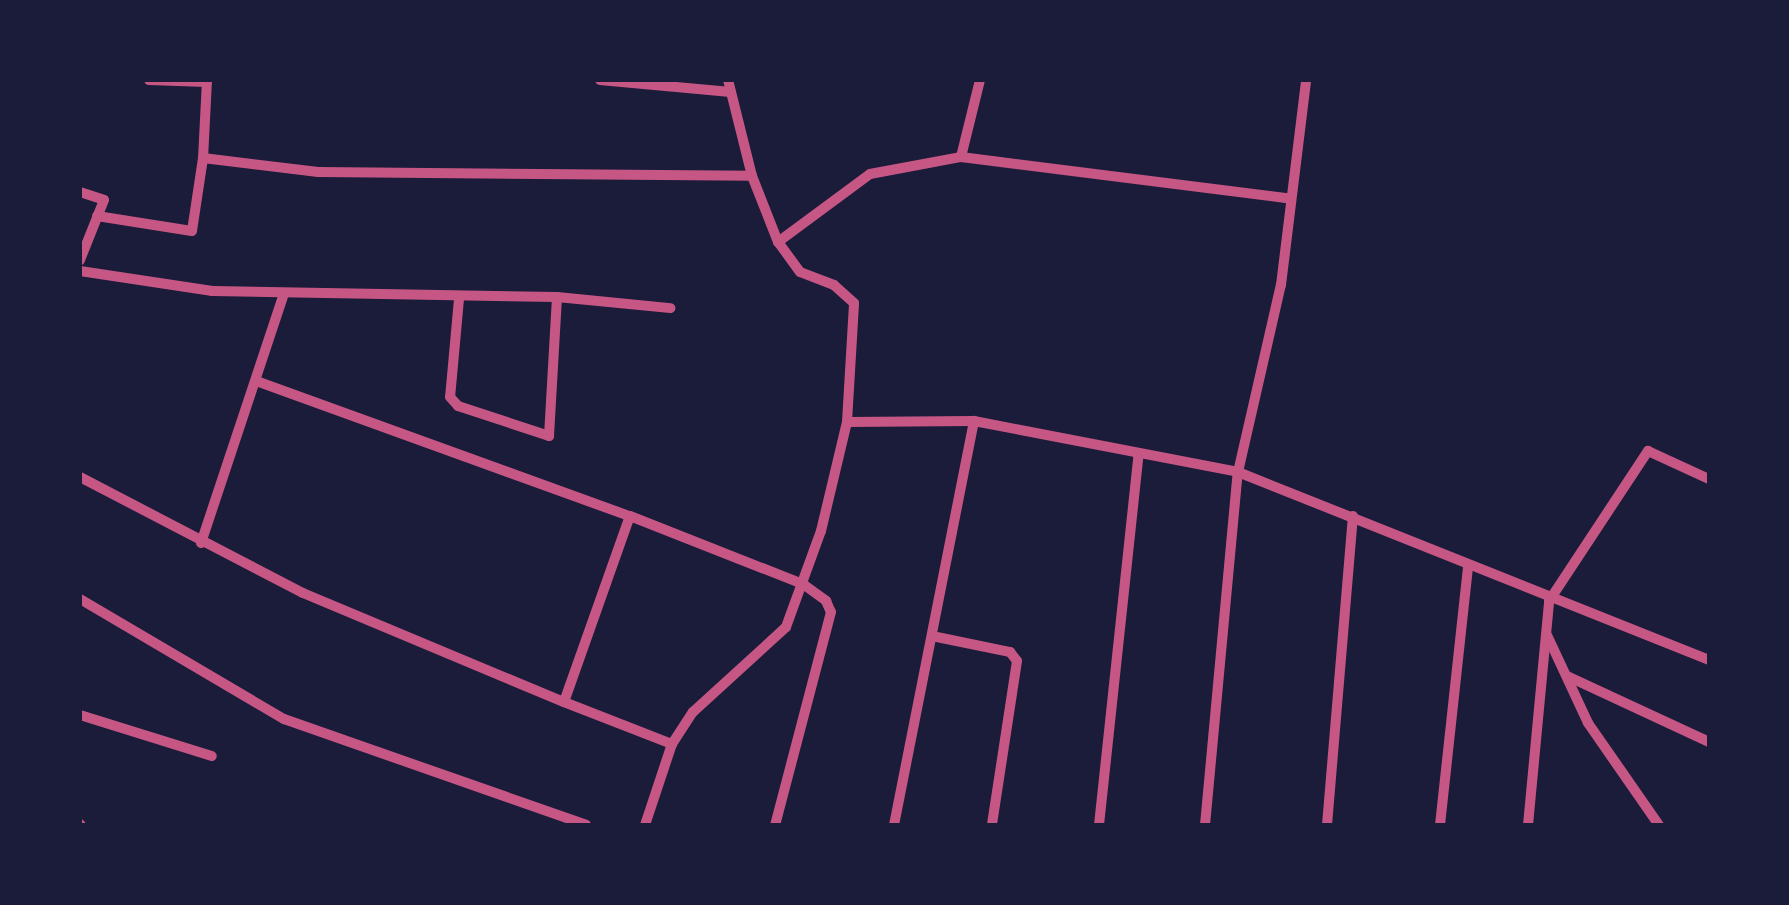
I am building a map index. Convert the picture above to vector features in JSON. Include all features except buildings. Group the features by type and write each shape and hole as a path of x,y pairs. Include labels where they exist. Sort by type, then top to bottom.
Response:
{"street":[{"path":"97,216 192,230 204,158 207,81 149,80"},
{"path":"600,80 729,86 752,176 778,242 800,272 846,292 854,303 847,422 803,584 775,642 719,684 672,744 644,825"},
{"path":"961,157 980,80"},
{"path":"1206,825 1238,472 1281,285 1287,198 1306,80"},
{"path":"778,242 870,174 961,157 1287,198"},
{"path":"204,158 318,172 752,176"},
{"path":"80,192 103,197 80,260"},
{"path":"80,271 212,291 557,298 670,308"},
{"path":"201,543 260,382 284,294"},
{"path":"459,299 450,397 458,406 549,436 557,298"},
{"path":"260,382 630,516 803,584 830,604 778,824"},
{"path":"847,422 974,421 1238,472 1353,516 1548,601 1709,660"},
{"path":"894,825 974,421"},
{"path":"1528,825 1548,601 1648,451 1709,479"},
{"path":"1099,825 1139,453"},
{"path":"80,478 303,593 672,744"},
{"path":"564,702 630,516"},
{"path":"1327,825 1353,516"},
{"path":"1440,825 1468,566"},
{"path":"80,599 284,719 586,825"},
{"path":"1546,634 1588,722 1660,825"},
{"path":"932,636 1010,652 1017,661 992,825"},
{"path":"1567,676 1709,742"},
{"path":"80,715 212,756"}]}
